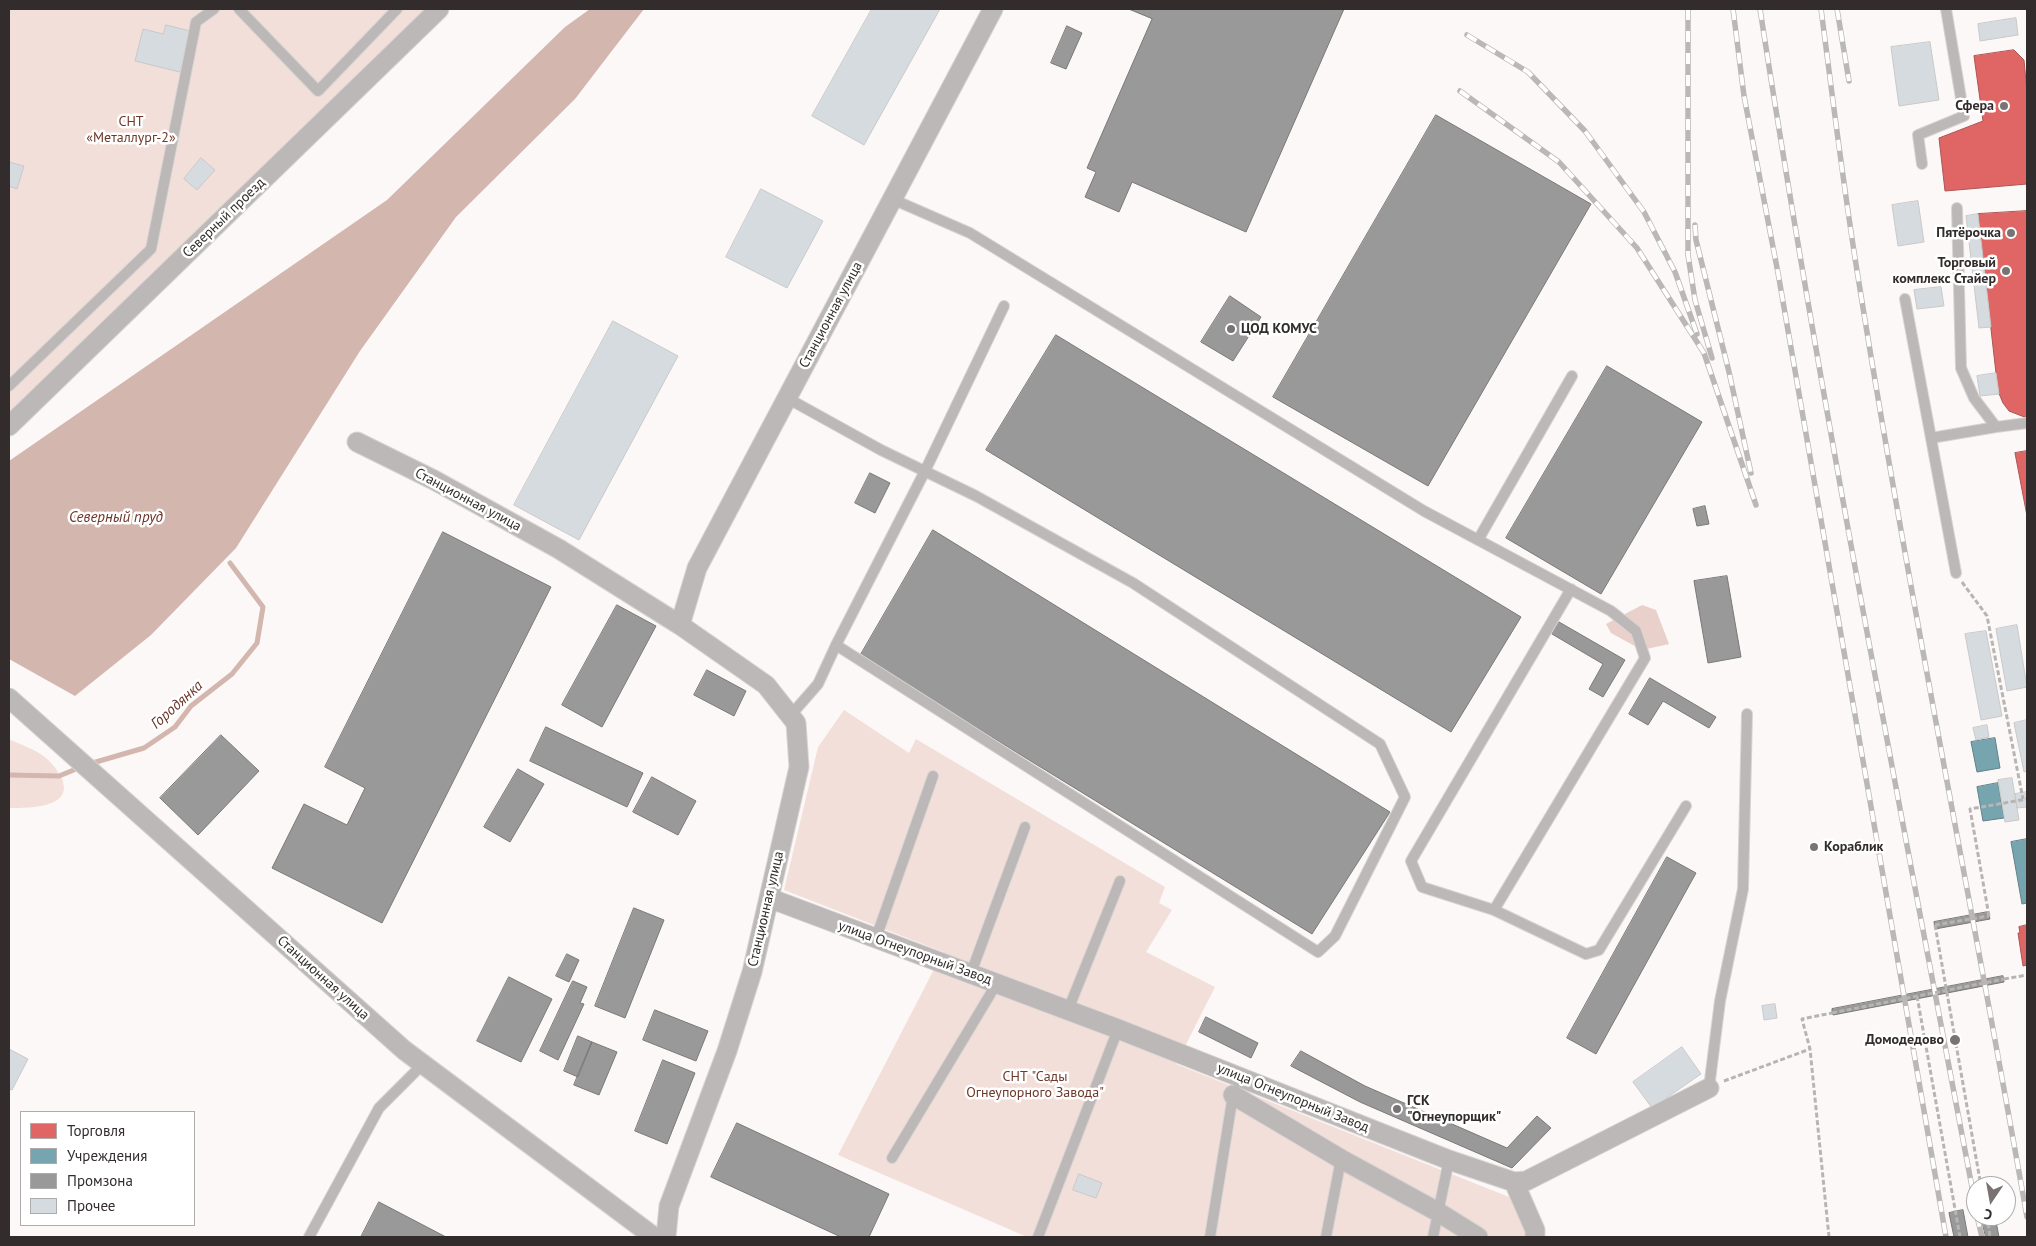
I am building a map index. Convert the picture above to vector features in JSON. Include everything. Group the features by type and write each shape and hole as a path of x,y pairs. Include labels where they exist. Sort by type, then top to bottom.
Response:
{"street":[{"name":"Северный проезд","path":"9,426 439,9"},
{"name":"Станционная улица","path":"680,625 697,568 993,9"},
{"name":"Станционная улица","path":"357,442 434,480 558,549 680,625 766,684 796,723 799,767 752,972 727,1051 669,1206 666,1237"},
{"name":"Станционная улица","path":"9,698 404,1050 654,1237"},
{"name":"улица Огнеупорный Завод","path":"769,898 1118,1029 1449,1160 1514,1182"},
{"path":"1534,1237 1535,1230 1514,1182 1526,1181 1709,1088"},
{"path":"1233,1095 1341,1159 1438,1212 1478,1237"}],"lane":[{"path":"9,386 151,249 196,22 214,9"},
{"path":"239,9 318,91 397,9"},
{"path":"1922,164 1918,135 1964,116 1946,9"},
{"path":"892,199 970,233 1415,506 1612,611 1636,631 1645,658 1494,910"},
{"path":"1957,208 1961,368 1974,398 1996,427"},
{"path":"1906,299 1956,573"},
{"path":"790,716 818,684 836,645 926,471 1004,306"},
{"path":"1478,540 1572,376"},
{"path":"787,398 881,450 976,496 1133,583 1380,744 1405,798 1335,936 1318,952 836,645"},
{"path":"1931,438 1996,427 2027,424"},
{"path":"1571,589 1411,861 1422,887 1494,910 1586,954 1599,950 1686,806"},
{"path":"1709,1088 1720,1001 1743,889 1747,714"},
{"path":"876,938 933,776"},
{"path":"971,973 1025,827"},
{"path":"1068,1010 1120,881"},
{"path":"892,1158 998,983"},
{"path":"1038,1237 1118,1029"},
{"path":"309,1237 379,1108 423,1064"},
{"path":"1210,1237 1233,1095"},
{"path":"1326,1237 1341,1159"},
{"path":"1433,1237 1449,1160"}],"path":[{"path":"1956,573 1987,616 2025,799 1970,809 1989,916 1935,925 1979,1176"},
{"path":"1829,1237 1810,1049 1802,1019 2027,975"},
{"path":"1917,996 1960,1237"},
{"path":"1709,1088 1740,1073 1810,1049"}],"green space":[{"name":"СНТ «Металлург-2»","path":"9,9 427,9 9,416"},
{"name":"СНТ \"Сады Огнеупорного Завода\"","path":"844,710 909,753 916,739 1165,887 1159,903 1172,910 1146,952 1215,987 1176,1064 1519,1201 1528,1237 1027,1237 838,1155 943,952 784,890 818,747"},
{"path":"9,739 42,755 55,768 62,779 64,789 61,796 55,801 36,807 9,808"}],"shaded area":[{"path":"1642,605 1656,610 1669,644 1642,650 1611,633 1606,624"}],"water":[{"name":"Северный пруд","path":"590,9 644,9 575,99 456,217 360,351 236,548 151,635 75,696 9,659 9,461 387,200 565,27"}],"building: Торговля":[{"name":"Сфера","path":"2014,50 2024,60 2027,92 2027,184 1945,191 1939,138 1983,121 1974,56"},
{"name":"Торговый комплекс Стайер","path":"2027,211 2027,418 2009,411 1998,391 1978,214"},
{"path":"2027,451 2027,516 2015,453"},
{"path":"2027,925 2027,965 2023,966 2018,933 2020,933 2019,927"}],"building: Учреждения":[{"path":"1995,738 2000,768 1977,772 1971,742"},
{"path":"1998,783 2004,818 1983,821 1977,787"},
{"path":"2027,839 2027,903 2022,904 2011,842"}],"building: Промзона":[{"path":"1129,9 1344,9 1246,232 1132,182 1119,212 1085,197 1096,172 1087,168 1152,19"},
{"path":"1067,26 1082,33 1066,69 1051,63"},
{"path":"1436,115 1591,204 1428,486 1273,397"},
{"name":"ЦОД КОМУС","path":"1230,296 1261,317 1233,361 1201,342"},
{"path":"1056,335 1521,617 1451,732 986,450"},
{"path":"1607,366 1702,422 1601,594 1506,538"},
{"path":"870,473 890,483 875,513 855,503"},
{"path":"1705,506 1709,524 1697,526 1693,509"},
{"path":"933,530 1390,812 1312,934 860,656"},
{"path":"443,532 551,587 382,923 272,868 304,804 347,825 365,788 325,767"},
{"path":"1727,576 1741,657 1708,663 1694,581"},
{"path":"617,605 656,626 602,727 562,705"},
{"path":"1559,622 1625,660 1603,697 1589,689 1603,664 1552,634"},
{"path":"707,670 746,691 734,716 694,695"},
{"path":"1650,678 1716,717 1709,728 1663,701 1648,725 1629,714"},
{"path":"546,727 643,773 627,807 530,761"},
{"path":"221,735 259,771 198,835 160,798"},
{"path":"518,769 544,784 510,842 484,827"},
{"path":"652,777 696,801 678,835 633,812"},
{"path":"1667,857 1696,873 1596,1054 1567,1038"},
{"path":"634,908 664,920 625,1018 595,1006"},
{"path":"1988,912 1990,919 1935,929 1934,922"},
{"path":"567,954 579,960 569,982 556,976"},
{"path":"2003,976 2004,982 1833,1015 1832,1013 1832,1009"},
{"path":"509,977 552,999 521,1062 477,1041"},
{"path":"573,981 587,987 580,1003 584,1004 558,1060 540,1051"},
{"path":"655,1010 708,1031 696,1061 643,1040"},
{"path":"1206,1017 1258,1043 1251,1058 1199,1032"},
{"path":"578,1036 592,1042 578,1077 564,1071"},
{"path":"592,1042 617,1052 599,1095 574,1085"},
{"name":"ГСК \"Огнеупорщик\"","path":"1301,1051 1365,1086 1507,1148 1537,1116 1551,1128 1512,1168 1360,1102 1291,1066"},
{"path":"663,1060 695,1073 667,1144 635,1131"},
{"path":"737,1123 889,1194 869,1237 841,1237 711,1177"},
{"path":"379,1202 446,1237 361,1237"},
{"path":"1963,1210 1968,1237 1954,1237 1949,1213"},
{"path":"1983,1226 1997,1226 1999,1237 1986,1237"}],"building: Прочее":[{"path":"872,9 940,9 864,145 812,116"},
{"path":"2016,18 2018,35 1980,41 1978,24"},
{"path":"166,25 190,31 180,72 135,61 143,29 163,34"},
{"path":"1930,42 1939,100 1899,106 1891,47"},
{"path":"201,158 215,170 197,190 184,179"},
{"path":"9,162 24,166 17,189 9,186"},
{"path":"761,189 823,221 787,288 726,257"},
{"path":"1918,201 1924,242 1898,246 1892,205"},
{"path":"1978,214 1991,327 1979,328 1966,216"},
{"path":"1941,287 1944,306 1917,309 1914,290"},
{"path":"613,321 678,356 579,540 514,505"},
{"path":"1996,373 1999,394 1980,396 1977,376"},
{"path":"2017,625 2027,687 2007,691 1996,629"},
{"path":"1986,631 2002,716 1981,720 1965,634"},
{"path":"2027,720 2027,771 2024,772 2014,723"},
{"path":"1987,725 1989,737 1976,740 1973,728"},
{"path":"2012,778 2019,820 2005,822 1998,780"},
{"path":"2027,792 2027,807 2017,808 2015,794"},
{"path":"1775,1004 1777,1018 1764,1020 1762,1006"},
{"path":"1682,1047 1701,1074 1652,1108 1633,1082"},
{"path":"9,1049 28,1059 12,1090 9,1089"},
{"path":"1079,1174 1102,1183 1096,1198 1073,1190"}],"waterway":[{"name":"Городянка","path":"89,764 144,748 175,727 191,706 232,674 257,643 263,607 230,563"},
{"name":"Городянка","path":"9,775 59,776 81,767"}],"railway":[{"path":"1688,9 1688,255 1695,300 1712,358"},
{"path":"1733,9 1744,96 1778,273 1946,1237"},
{"path":"1760,9 1809,309 1891,759 1970,1176"},
{"path":"1821,9 1848,215 1878,400 2027,1217"},
{"path":"1837,9 1849,81"},
{"path":"1467,35 1528,72 1585,131 1644,212 1675,272 1697,334"},
{"path":"1460,91 1559,162 1637,248 1704,353 1756,505"},
{"path":"1695,225 1696,240 1729,372 1751,473"},
{"path":"1979,1226 1982,1237"}],"place":[{"name":"Сфера","path":"2004,106"},
{"name":"Пятёрочка","path":"2011,233"},
{"name":"Торговый комплекс Стайер","path":"2006,271"},
{"name":"ЦОД КОМУС","path":"1231,329"},
{"name":"Кораблик","path":"1814,847"},
{"name":"Домодедово","path":"1955,1040"},
{"name":"ГСК \"Огнеупорщик\"","path":"1397,1109"}]}
